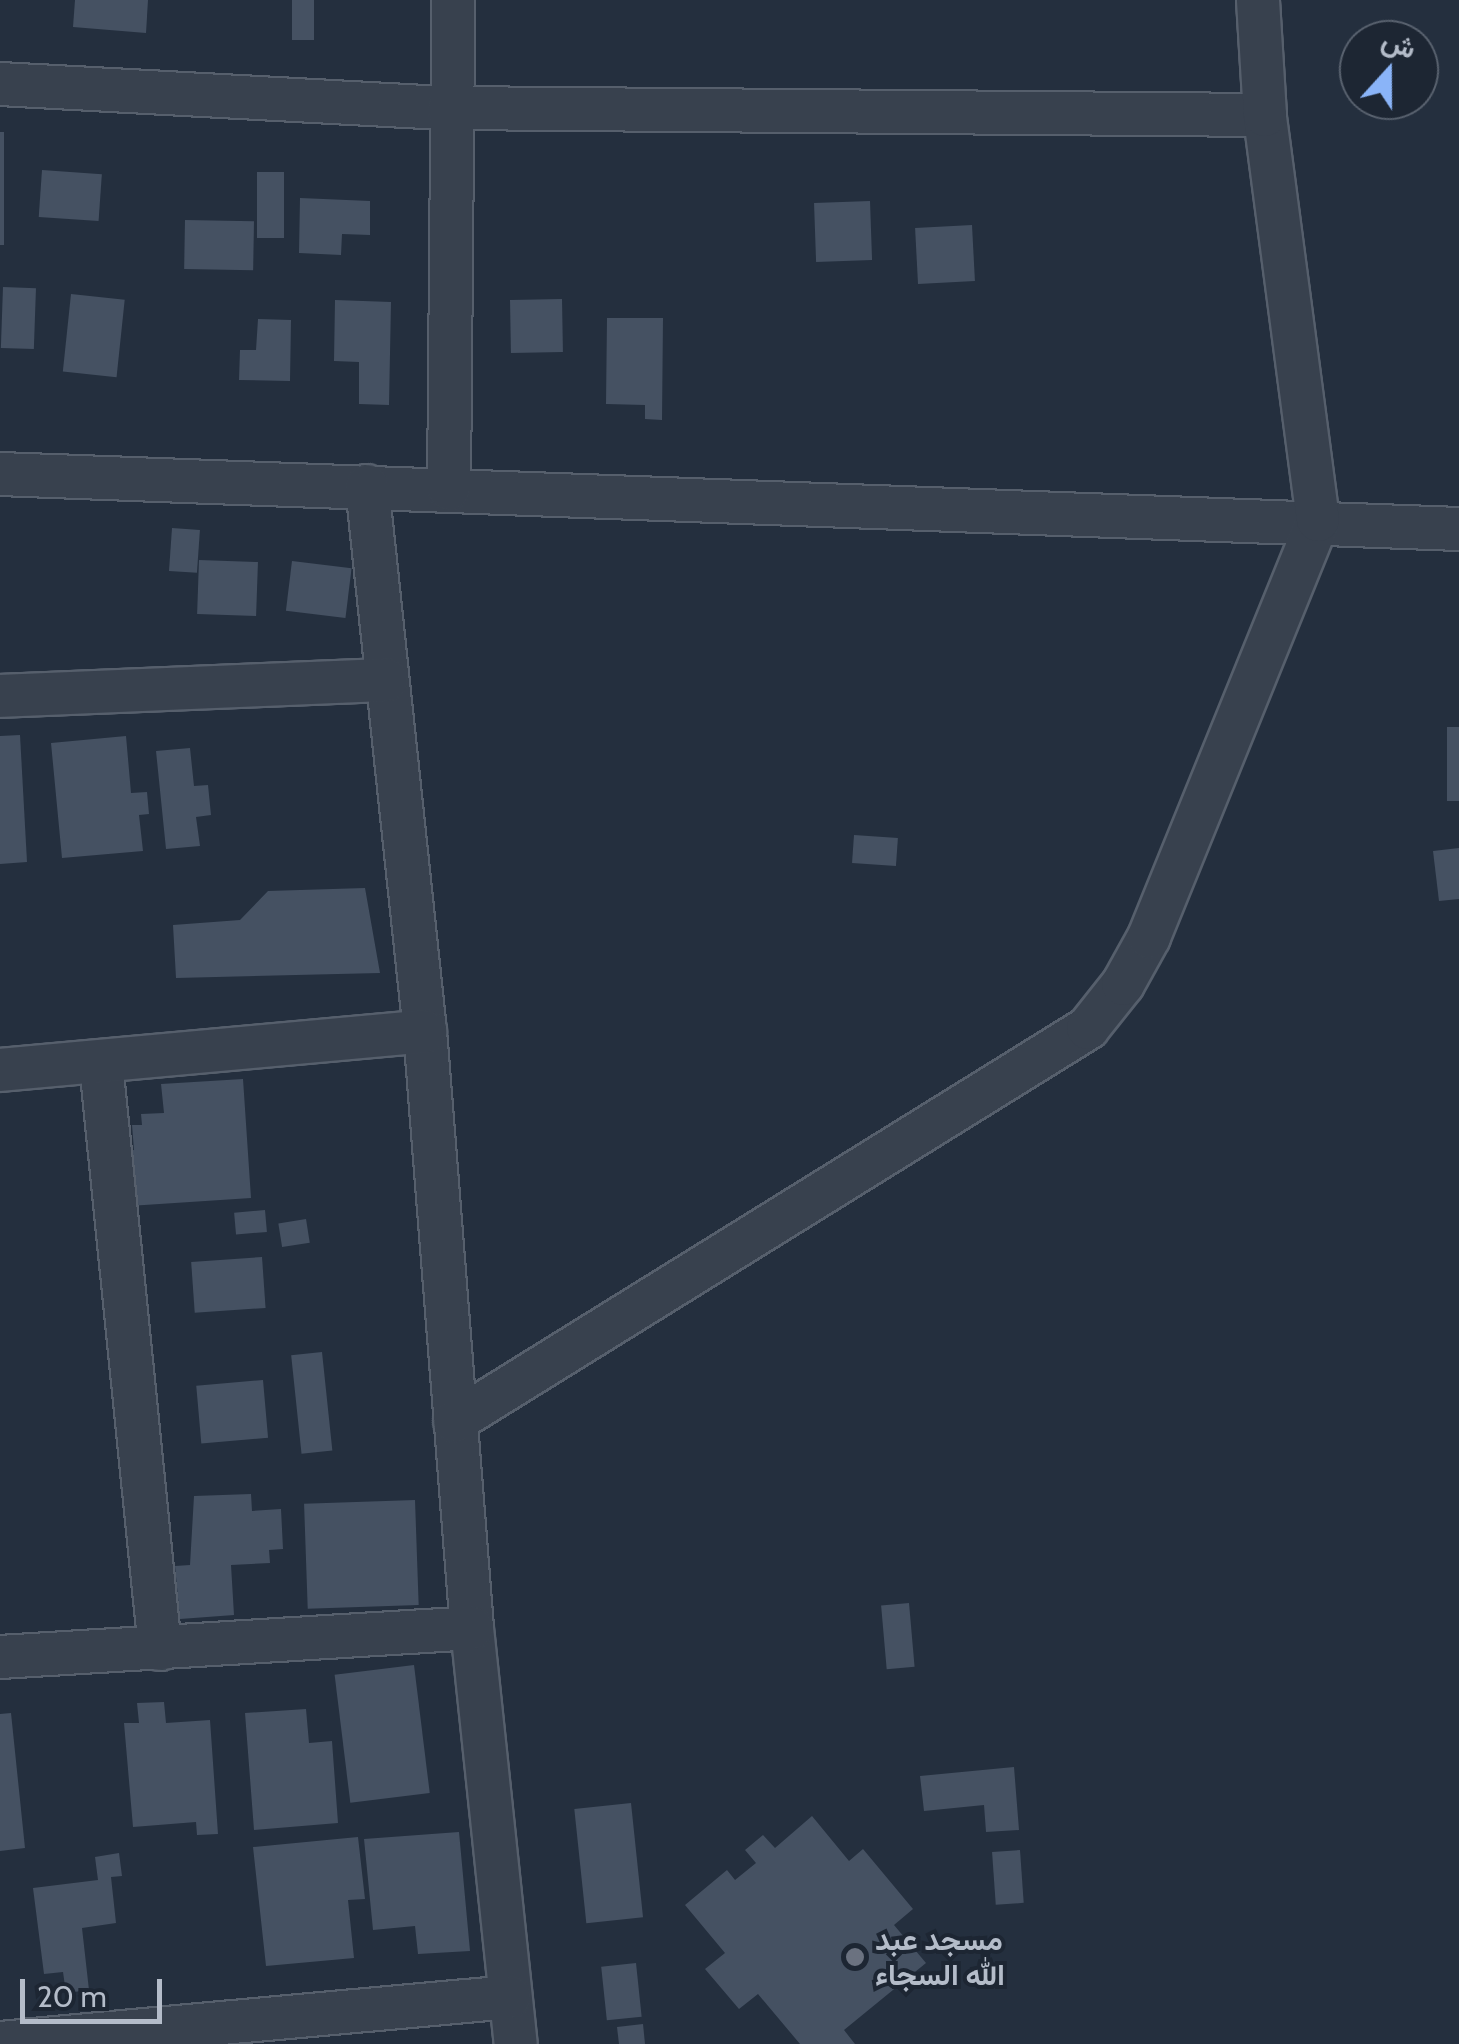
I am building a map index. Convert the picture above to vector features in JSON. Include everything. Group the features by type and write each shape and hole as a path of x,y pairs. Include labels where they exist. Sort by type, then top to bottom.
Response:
{"street":[{"path":"449,489 452,0"},
{"path":"456,1421 1088,1028 1149,938 1318,520 1266,115 1258,0"},
{"path":"0,84 449,108 1266,115"},
{"path":"0,474 1318,520 1459,529"},
{"path":"367,486 425,1031 472,1628 516,2044"},
{"path":"0,696 387,680"},
{"path":"0,1070 101,1064 425,1031"},
{"path":"101,1064 160,1649"},
{"path":"0,1657 472,1628"},
{"path":"23,2043 510,1997"}],"building":[{"path":"75,0 148,0 146,33 73,27"},
{"path":"292,0 314,0 314,40 292,40"},
{"path":"0,132 4,132 4,245 0,245"},
{"path":"42,170 102,174 99,221 39,217"},
{"path":"257,172 284,172 284,238 257,238"},
{"path":"300,198 370,201 370,235 342,234 341,255 299,253"},
{"path":"870,201 872,260 816,262 814,203"},
{"path":"185,220 254,221 253,270 184,269"},
{"path":"972,225 975,281 918,284 915,228"},
{"path":"3,287 36,288 34,349 1,348"},
{"path":"71,294 125,300 117,377 63,372"},
{"path":"562,299 563,352 511,353 510,300"},
{"path":"335,300 391,302 389,405 359,404 359,362 334,361"},
{"path":"607,318 663,318 662,420 645,419 645,405 606,404"},
{"path":"258,319 291,320 290,381 239,380 240,350 256,350"},
{"path":"172,528 200,530 197,573 169,571"},
{"path":"199,560 258,562 256,616 197,614"},
{"path":"292,561 352,568 345,618 286,611"},
{"path":"1447,727 1459,727 1459,801 1447,801"},
{"path":"20,735 27,862 0,864 0,736"},
{"path":"126,736 131,793 147,792 149,814 139,815 143,851 62,858 51,743"},
{"path":"190,748 194,786 208,785 211,815 196,817 200,846 166,849 156,751"},
{"path":"854,835 898,838 896,866 852,863"},
{"path":"1459,848 1459,899 1439,901 1433,851"},
{"path":"365,888 380,973 176,978 173,925 240,920 268,891"},
{"path":"243,1079 251,1198 129,1206 125,1151 134,1150 132,1125 142,1125 141,1114 164,1113 161,1084"},
{"path":"265,1210 267,1232 236,1235 234,1213"},
{"path":"306,1219 310,1243 282,1247 278,1223"},
{"path":"262,1257 266,1308 195,1313 191,1262"},
{"path":"322,1352 332,1450 302,1454 291,1355"},
{"path":"263,1380 268,1438 201,1444 196,1386"},
{"path":"251,1494 252,1511 281,1509 283,1549 269,1550 270,1563 231,1565 234,1615 180,1619 175,1566 190,1565 194,1496"},
{"path":"415,1500 419,1605 308,1609 304,1504"},
{"path":"909,1603 915,1667 887,1669 881,1605"},
{"path":"414,1665 430,1793 350,1803 335,1675"},
{"path":"164,1702 166,1723 210,1720 218,1834 197,1835 196,1822 133,1827 124,1723 139,1723 137,1703"},
{"path":"306,1709 309,1743 332,1741 338,1823 254,1830 245,1713"},
{"path":"11,1713 25,1848 0,1851 0,1714"},
{"path":"1014,1767 1019,1830 986,1832 984,1805 924,1811 920,1776"},
{"path":"631,1803 643,1917 586,1923 574,1809"},
{"path":"812,1816 849,1861 863,1849 913,1909 894,1925 926,1963 844,2030 855,2044 800,2044 758,1994 739,2009 705,1969 725,1953 685,1905 727,1870 735,1880 756,1863 745,1850 763,1835 775,1848"},
{"path":"459,1832 470,1951 418,1954 415,1926 373,1930 364,1839"},
{"path":"358,1837 365,1899 348,1900 354,1958 266,1966 253,1847"},
{"path":"1020,1850 1024,1903 996,1905 992,1852"},
{"path":"119,1853 122,1876 111,1877 116,1923 82,1928 89,1990 66,1993 63,1972 44,1974 33,1888 98,1880 95,1857"},
{"path":"636,1963 642,2017 607,2020 601,1967"},
{"path":"643,2024 645,2044 619,2044 617,2027"}],"place":[{"name":"مسجد عبد الله السجاء","path":"855,1957"}]}
